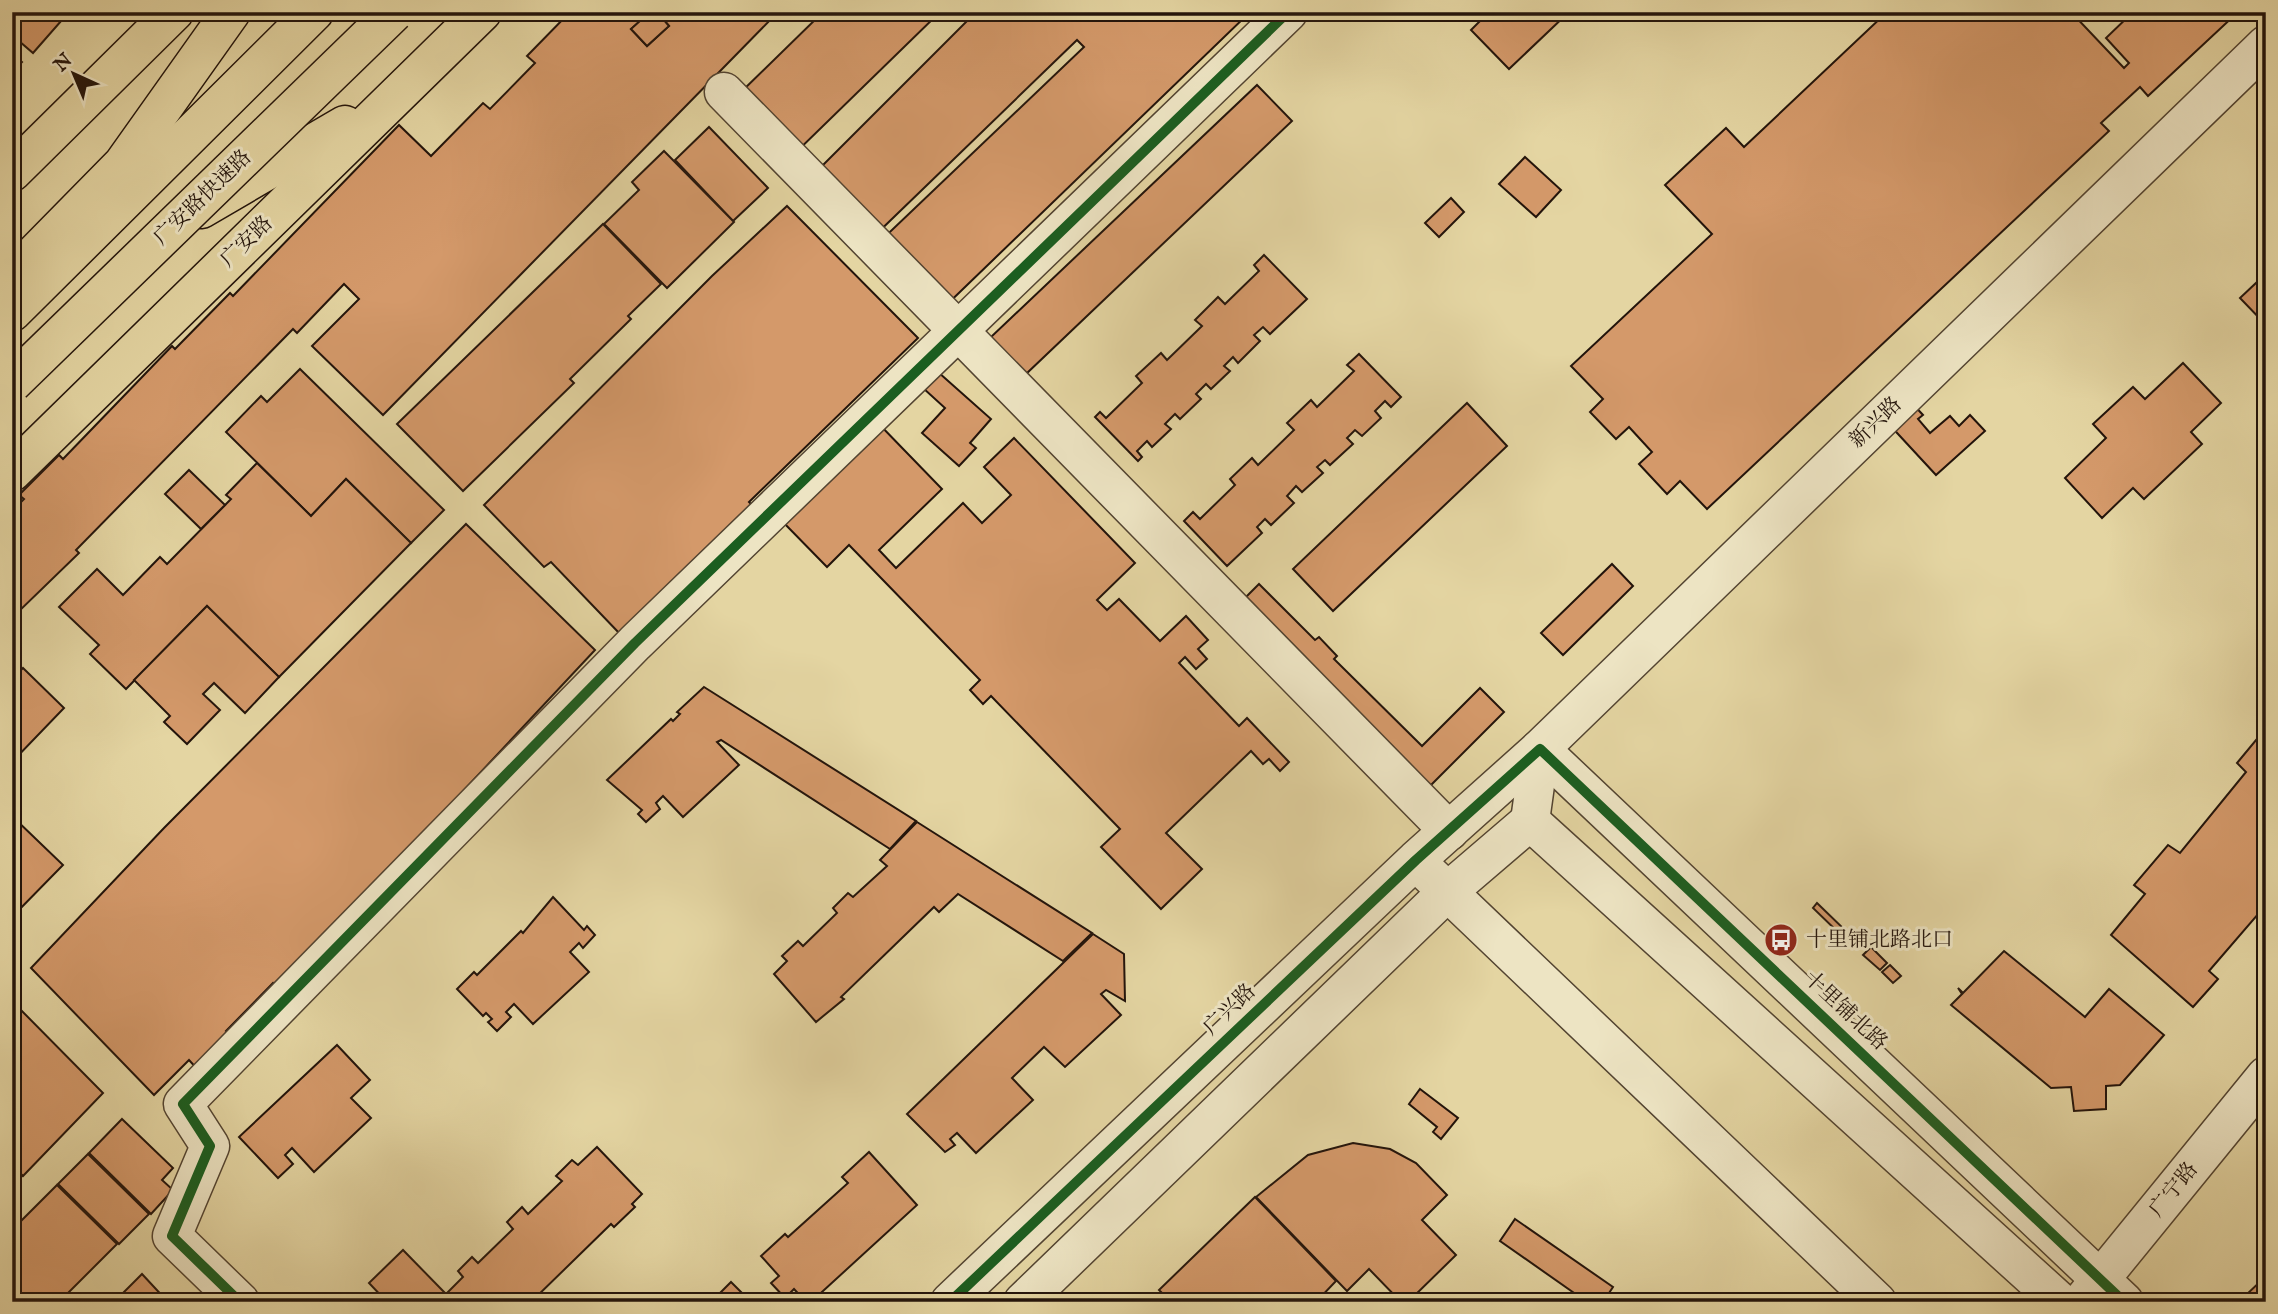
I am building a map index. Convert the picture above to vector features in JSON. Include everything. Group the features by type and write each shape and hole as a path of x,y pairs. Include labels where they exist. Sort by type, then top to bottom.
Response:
{"main road":[{"path":"12,172 174,12"},
{"path":"12,276 123,164 230,12"},
{"path":"12,312 314,12"},
{"name":"广安路快速路","path":"12,383 394,12"},
{"name":"广安路","path":"12,472 482,12"},
{"path":"12,360 114,260 396,96"}],"street":[{"path":"240,1302 172,1236 210,1146 183,1104 635,643 1288,12"},
{"name":"新兴路","path":"1540,749 2266,45"},
{"path":"724,92 956,332 1449,831"},
{"path":"1023,1302 1446,893 1530,821 1540,749"},
{"name":"广兴路","path":"950,1302 1416,860 1540,749"},
{"name":"十里铺北路","path":"1540,749 2102,1295"},
{"path":"1530,821 2060,1302"},
{"path":"1416,860 1446,893 1877,1302"},
{"name":"广宁路","path":"2102,1295 2266,1076"}],"building":[{"path":"12,12 69,12 33,53 12,35"},
{"path":"570,12 650,12 631,29 647,46 669,26 657,12 778,12 383,415 312,346 359,299 344,284 297,333 293,329 76,550 79,553 12,618 12,511 24,499 19,495 59,455 63,459 172,346 175,349 230,293 233,296 399,125 431,156 483,103 490,109 535,63 527,56"},
{"path":"650,12 657,12 669,26 647,46 631,29"},
{"path":"823,12 940,12 784,164 737,96"},
{"path":"976,12 1248,14 936,315 872,249 1084,47 1077,40 866,244 806,182"},
{"path":"1489,12 1569,12 1509,69 1471,30"},
{"path":"1887,12 2071,12 2124,68 2129,63 2106,38 2133,12 2237,13 2148,96 2140,87 2101,123 2109,131 1707,509 1680,481 1667,494 1639,464 1652,452 1629,427 1616,439 1590,412 1603,399 1571,366 1712,234 1665,185 1726,128 1744,147"},
{"path":"12,53 22,62 12,73"},
{"path":"1257,85 1292,121 1026,374 991,337"},
{"path":"709,127 768,188 733,221 675,160"},
{"path":"664,151 734,222 667,288 604,224 639,190 632,182"},
{"path":"1525,157 1561,190 1536,217 1499,184"},
{"path":"1451,198 1464,212 1439,237 1425,223"},
{"path":"787,206 918,338 749,502 753,506 621,635 551,562 544,567 484,505 712,276"},
{"path":"603,224 661,284 628,316 631,319 570,379 574,383 463,491 397,424"},
{"path":"1264,255 1307,299 1270,334 1263,327 1254,335 1260,341 1238,363 1233,357 1224,366 1230,371 1211,389 1206,384 1196,394 1201,399 1180,419 1175,414 1165,424 1171,429 1152,447 1147,441 1137,451 1142,457 1138,461 1095,417 1100,412 1106,418 1142,383 1136,376 1161,353 1167,360 1202,326 1195,320 1218,297 1225,304 1259,271 1254,265"},
{"path":"2256,283 2263,290 2266,288 2266,325 2240,298"},
{"path":"1359,354 1401,397 1391,407 1385,401 1375,411 1381,418 1362,436 1355,430 1347,438 1353,444 1330,465 1325,460 1317,467 1323,473 1302,492 1296,486 1287,496 1294,503 1271,525 1265,519 1257,527 1262,533 1227,566 1184,521 1193,512 1200,519 1235,485 1230,479 1252,458 1258,465 1294,430 1287,423 1311,400 1317,407 1354,371 1347,365"},
{"path":"2183,363 2221,403 2191,432 2202,444 2144,499 2133,488 2102,518 2065,478 2106,438 2093,424 2133,387 2145,399"},
{"path":"300,369 444,510 411,543 346,479 311,516 226,432 261,396 267,402"},
{"path":"938,372 991,419 970,443 976,448 959,466 922,433 945,408 923,388"},
{"path":"1910,401 1923,415 1918,419 1930,433 1950,416 1959,426 1970,415 1985,431 1936,475 1886,421"},
{"path":"1467,403 1507,446 1333,611 1293,569"},
{"path":"877,422 942,489 879,550 896,568 963,503 982,523 1011,495 984,467 1014,438 1135,563 1097,600 1107,610 1119,599 1160,641 1186,616 1208,640 1198,649 1207,659 1196,669 1185,657 1179,663 1239,726 1247,718 1289,762 1280,771 1269,759 1263,764 1251,751 1166,833 1202,869 1161,909 1101,847 1120,829 991,696 983,704 970,690 980,680 849,545 827,567 779,518"},
{"path":"257,463 311,516 346,479 411,543 279,677 207,606 126,689 90,654 99,645 59,607 97,569 123,595 160,557 167,564 231,499 226,495"},
{"path":"189,470 225,505 201,529 165,494"},
{"path":"466,524 595,650 278,989 273,983 226,1031 232,1037 199,1071 189,1060 154,1095 31,968 164,828"},
{"path":"1612,564 1633,586 1563,655 1541,633"},
{"path":"1259,584 1315,640 1319,637 1337,656 1334,659 1422,746 1480,688 1504,712 1428,788 1239,604"},
{"path":"207,606 279,677 245,713 214,683 203,694 220,710 187,744 164,722 170,716 134,680"},
{"path":"23,668 64,708 12,762 12,679"},
{"path":"704,687 916,821 890,849 721,740 717,742 739,765 683,817 663,796 656,803 660,809 646,822 638,814 642,810 607,780 671,719 673,721 680,714 677,712"},
{"path":"2266,728 2266,905 2209,971 2218,979 2193,1007 2111,935 2145,894 2134,885 2168,845 2180,853 2246,772 2237,763"},
{"path":"12,816 63,865 12,917"},
{"path":"917,822 1092,933 1063,961 958,894 939,912 934,907 841,997 844,999 816,1022 774,974 787,961 782,956 798,941 803,946 837,913 833,908 848,893 853,897 887,866 880,860"},
{"path":"553,897 584,930 587,926 595,935 583,948 579,943 570,952 589,972 533,1024 514,1004 506,1012 511,1017 497,1031 488,1022 492,1019 486,1013 483,1016 457,989 474,972 477,975 521,931 523,933"},
{"path":"1817,903 1847,932 1843,937 1813,908"},
{"path":"1093,934 1124,954 1125,1001 1106,990 1101,994 1121,1015 1065,1067 1044,1047 1012,1078 1033,1100 976,1153 957,1133 950,1139 955,1145 945,1152 907,1114"},
{"path":"1871,947 1887,963 1880,970 1863,955"},
{"path":"2004,951 2085,1017 2109,989 2164,1035 2120,1085 2106,1086 2106,1109 2074,1111 2071,1087 2051,1088 1951,1005 1962,994 1958,988 1963,993"},
{"path":"1890,965 1901,976 1893,983 1882,972"},
{"path":"12,1001 103,1093 23,1176 12,1165"},
{"path":"337,1045 370,1080 351,1098 371,1118 314,1172 292,1148 285,1155 293,1164 278,1178 239,1137"},
{"path":"1420,1089 1458,1118 1441,1139 1433,1132 1437,1127 1409,1104"},
{"path":"122,1119 173,1168 162,1180 173,1190 151,1214 89,1153"},
{"path":"1353,1143 1390,1149 1416,1163 1447,1195 1422,1220 1456,1255 1408,1302 1401,1302 1369,1269 1347,1291 1256,1197 1308,1155"},
{"path":"597,1147 642,1194 632,1204 635,1207 614,1227 611,1224 531,1302 387,1302 369,1283 403,1250 446,1294 463,1277 458,1271 472,1257 478,1263 513,1229 507,1222 522,1207 528,1214 562,1181 556,1176 572,1160 578,1165"},
{"path":"869,1152 917,1205 811,1302 806,1302 794,1289 785,1298 771,1283 779,1276 761,1256 785,1234 788,1237 848,1183 842,1177"},
{"path":"88,1154 149,1214 119,1244 58,1184"},
{"path":"12,1166 22,1176 12,1186"},
{"path":"57,1185 117,1244 59,1302 12,1302 12,1230"},
{"path":"1255,1197 1336,1281 1316,1302 1171,1302 1159,1290"},
{"path":"1515,1219 1613,1287 1603,1302 1587,1302 1500,1241"},
{"path":"142,1274 168,1302 114,1302"},
{"path":"2266,1276 2266,1302 2252,1302 2246,1295"},
{"path":"731,1282 751,1302 711,1302"}],"cycle path":[{"path":"240,1302 172,1236 210,1146 183,1104 635,643 1288,12"},
{"path":"950,1302 1416,860 1540,749 2124,1302"}],"place":[{"name":"十里铺北路北口","path":"1781,940"}]}
